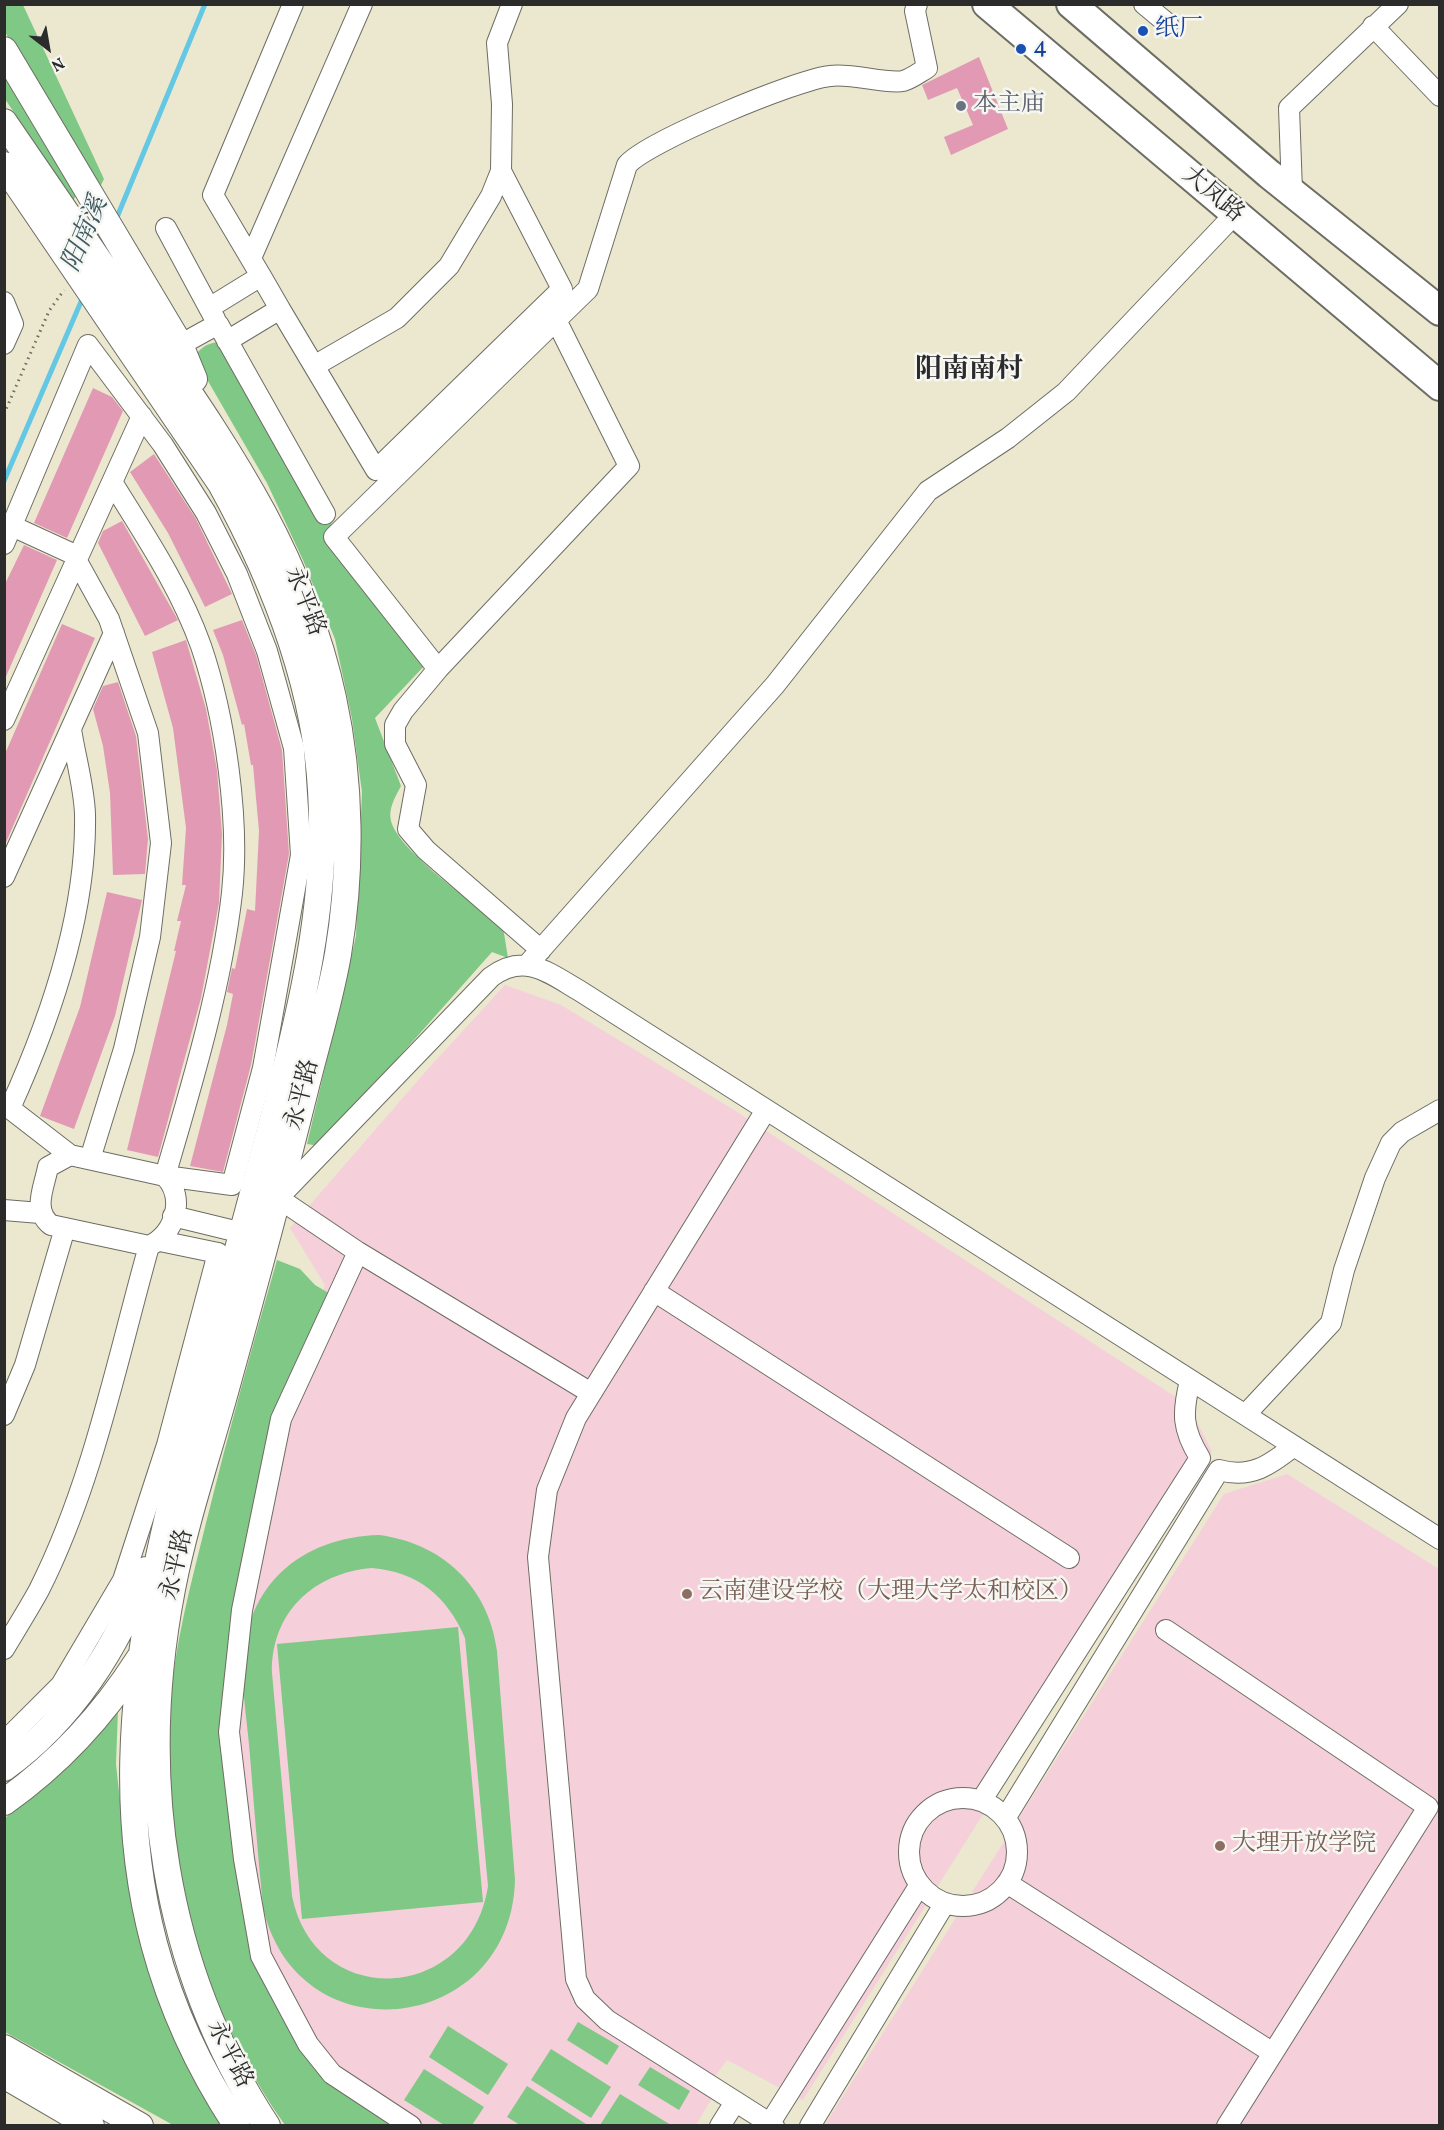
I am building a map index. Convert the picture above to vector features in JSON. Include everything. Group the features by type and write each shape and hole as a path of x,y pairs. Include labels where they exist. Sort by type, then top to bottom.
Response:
{"highway":[{"name":"大凤路","path":"987,4 1234,215 1440,386"},
{"path":"1071,4 1292,191 1440,311"}],"main road":[{"path":"4,50 180,345 208,420"},
{"name":"永平路","path":"4,122 208,420 268,520 302,595 320,647 334,701 347,804 347,847 338,952 278,1198 255,1236 166,1517 141,1656 133,1728 132,1798 136,1851 153,1943 182,2025 237,2126"},
{"name":"永平路","path":"4,165 221,483 245,526 280,604 304,686 315,742 321,789 322,855 316,918 302,1002 255,1236 172,1592 162,1656 155,1740 158,1804 168,1888 192,1975 236,2074 267,2126"},
{"path":"4,1768 69,1708 114,1643 141,1583 166,1517"},
{"path":"4,1802 31,1783 89,1725 141,1656 172,1592"},
{"path":"4,2048 140,2126"},
{"path":"4,2075 91,2126"}],"street":[{"path":"292,4 213,195 376,470 562,289 501,171"},
{"path":"251,258 362,4"},
{"path":"314,366 397,318 449,266 491,195 501,171 502,104 497,44 512,4"},
{"path":"438,669 334,537 588,289 627,165 634,156 659,142 796,85 830,76 903,81 911,77 927,68 915,11 917,4"},
{"path":"1144,4 1168,24"},
{"path":"1292,191 1289,108 1398,4"},
{"path":"1373,26 1440,96"},
{"path":"591,1393 358,1252 278,1198 491,977 501,969 535,957 775,685 928,491 1008,438 1066,392 1234,215"},
{"path":"166,228 325,514"},
{"path":"218,324 261,276"},
{"path":"4,302 13,324 4,344"},
{"path":"180,345 218,324 280,309"},
{"path":"556,320 629,466 438,669 395,725 394,744 416,785 408,829 426,850 535,957 580,991 1440,1539"},
{"path":"71,729 85,813 80,890 60,974 34,1055 7,1106 70,1155 165,1176 232,1185 263,1068 301,855 294,748 267,651 237,574 206,513 142,416 88,345 8,535 73,554 114,633 148,733 160,843 150,937 124,1049 90,1159"},
{"path":"4,720 142,416"},
{"path":"112,482 166,571 201,646 223,733 235,832 232,893 215,989 165,1176"},
{"path":"4,877 114,633"},
{"path":"766,1110 576,1418 547,1490 538,1557 576,1979 585,1999 607,2020 772,2124 919,1886"},
{"path":"1245,1416 1331,1323 1344,1270 1375,1178 1391,1143 1402,1132 1440,1110"},
{"path":"40,1213 48,1167 70,1155"},
{"path":"4,1649 39,1589 70,1514 94,1443 154,1244 169,1232 177,1197 174,1186 165,1176"},
{"path":"4,1210 40,1213 51,1225 65,1228 219,1253 167,1445 123,1580 61,1685 4,1742"},
{"path":"173,1216 255,1236"},
{"path":"4,1415 24,1365 65,1228"},
{"path":"358,1252 281,1419 242,1610 229,1732 244,1859 261,1956 308,2044 332,2074 411,2126"},
{"path":"654,1291 1070,1558"},
{"path":"981,1801 1200,1458 1188,1434 1184,1418 1190,1381"},
{"path":"1006,1817 1219,1470 1238,1474 1250,1473 1272,1463 1294,1446"},
{"path":"1166,1630 1428,1807 1227,2126"},
{"path":"967,1797 988,1803 1006,1817 1016,1838 1017,1859 1007,1883 996,1896 977,1905 955,1906 935,1900 919,1886 910,1868 908,1847 913,1827 926,1810 945,1800 967,1797"},
{"path":"1007,1883 1273,2053"},
{"path":"810,2126 945,1903"},
{"path":"720,2126 735,2102"}],"path":[{"path":"4,414 54,300 80,276"}],"shaded area":[{"name":"云南建设学校（大理大学太和校区）","path":"505,985 561,1005 734,1110 1188,1405 1212,1451 803,2100 727,2060 707,2087 715,2093 696,2125 418,2125 321,2062 262,1950 231,1737 281,1395 325,1285 290,1228 427,1070"},
{"name":"大理开放学院","path":"1287,1474 1439,1569 1439,2125 827,2126 826,2123 1224,1494"}],"green space":[{"path":"4,5 23,5 104,179 99,189 5,32"},
{"path":"4,71 78,192 73,201 5,99"},
{"path":"221,341 336,531 427,663 375,718 401,786 391,808 391,821 397,834 408,848 458,892 503,927 508,958 492,952 320,1146 307,1144 356,936 362,792 352,719 335,639 303,560 267,483 201,369 196,355 204,347"},
{"path":"277,1260 300,1269 315,1285 332,1295 278,1443 246,1621 229,1759 254,1931 308,2050 404,2125 285,2125 255,2078 230,2030 209,1979 192,1928 180,1874 172,1820 169,1765 170,1709 179,1639 214,1490"},
{"path":"379,1535 402,1540 442,1558 473,1588 492,1628 497,1651 515,1880 504,1932 479,1971 442,1997 400,2009 357,2006 316,1989 283,1956 263,1907 243,1688 246,1637 254,1611 267,1589 283,1571 303,1556 326,1545 351,1538","holes":["372,1568 388,1570 417,1581 440,1598 458,1623 465,1638 488,1886 475,1925 453,1954 424,1971 392,1978 359,1974 330,1960 306,1933 292,1896 272,1673 279,1632 288,1615 300,1600 331,1578 351,1571"]},
{"path":"458,1627 483,1902 302,1919 277,1644"},
{"path":"118,1709 116,1764 130,1894 147,1954 226,2125 173,2125 5,2032 5,1818 54,1779"},
{"path":"578,2022 619,2046 607,2065 567,2040"},
{"path":"448,2026 508,2064 488,2095 429,2057"},
{"path":"551,2049 611,2087 591,2118 531,2080"},
{"path":"650,2067 690,2091 679,2110 638,2085"},
{"path":"424,2069 484,2107 472,2125 444,2125 404,2100"},
{"path":"527,2086 586,2124 520,2125 507,2117"},
{"path":"620,2094 671,2125 600,2125"}],"building":[{"path":"979,57 1008,129 951,155 944,137 973,125 957,88 928,100 922,85"},
{"path":"93,388 112,397 123,411 67,538 34,523"},
{"path":"154,454 196,519 232,594 205,607 168,533 130,472"},
{"path":"122,521 178,620 145,636 98,543 103,531"},
{"path":"24,545 57,560 4,681 4,586"},
{"path":"242,620 256,655 282,750 289,854 251,1065 223,1172 190,1166 227,1025 233,994 227,992 232,968 235,969 247,909 255,911 259,831 253,765 251,765 244,724 242,725 223,655 213,630"},
{"path":"62,624 95,638 4,847 4,756"},
{"path":"186,640 206,709 217,770 222,834 219,903 201,998 158,1157 127,1150 176,951 174,951 181,921 177,921 186,885 182,885 186,828 173,728 152,652"},
{"path":"118,682 136,736 148,839 145,874 113,875 110,793 103,746 93,709 103,686"},
{"path":"107,892 142,900 115,1016 74,1129 40,1116 80,1007"}],"waterway":[{"name":"阳南溪","path":"115,222 205,4"},
{"name":"阳南溪","path":"4,481 83,297"}],"place":[{"name":"纸厂","path":"1143,31"},
{"name":"4","path":"1021,49"},
{"name":"本主庙","path":"961,106"},
{"name":"云南建设学校（大理大学太和校区）","path":"687,1594"},
{"name":"大理开放学院","path":"1220,1846"}],"district":[{"name":"阳南南村","path":"969,372"}]}
